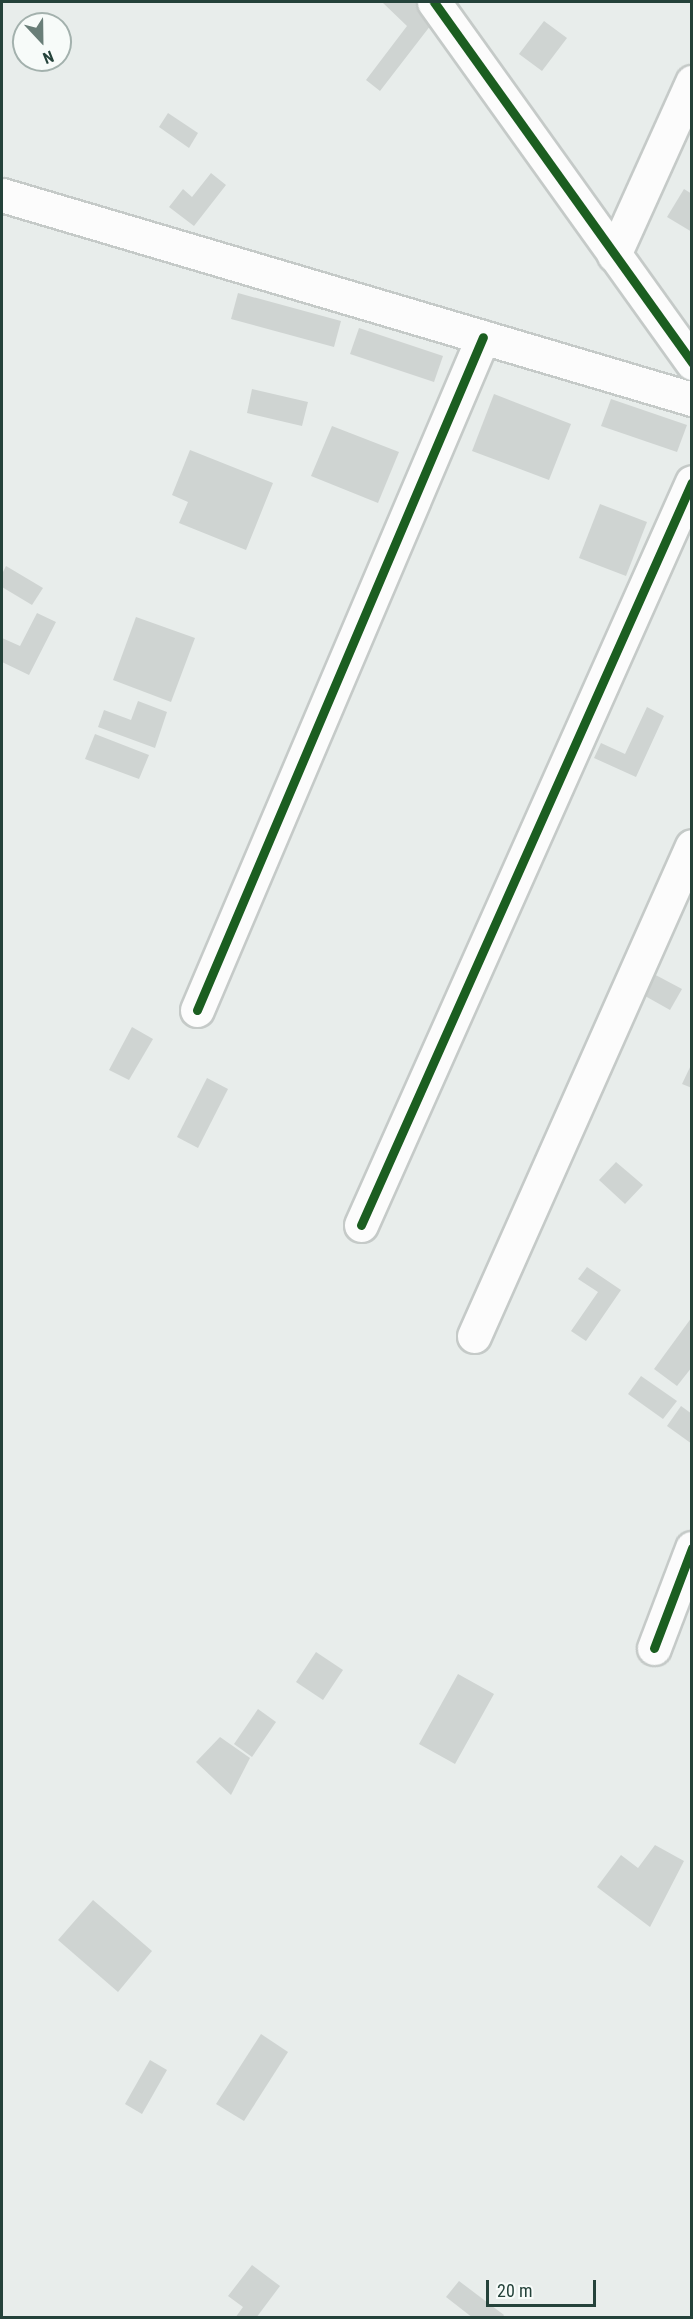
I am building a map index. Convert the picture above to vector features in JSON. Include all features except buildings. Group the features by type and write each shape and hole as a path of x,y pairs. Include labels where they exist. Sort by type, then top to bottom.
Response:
{"street":[{"path":"434,2 692,363"},
{"path":"614,255 692,82"},
{"path":"2,195 692,399"},
{"path":"197,1010 483,337"},
{"path":"361,1225 692,482"},
{"path":"474,1336 692,846"},
{"path":"654,1648 692,1548"}],"cycle path":[{"path":"434,2 692,363"},
{"path":"197,1010 483,337"},
{"path":"361,1225 692,482"},
{"path":"654,1648 692,1548"}]}
